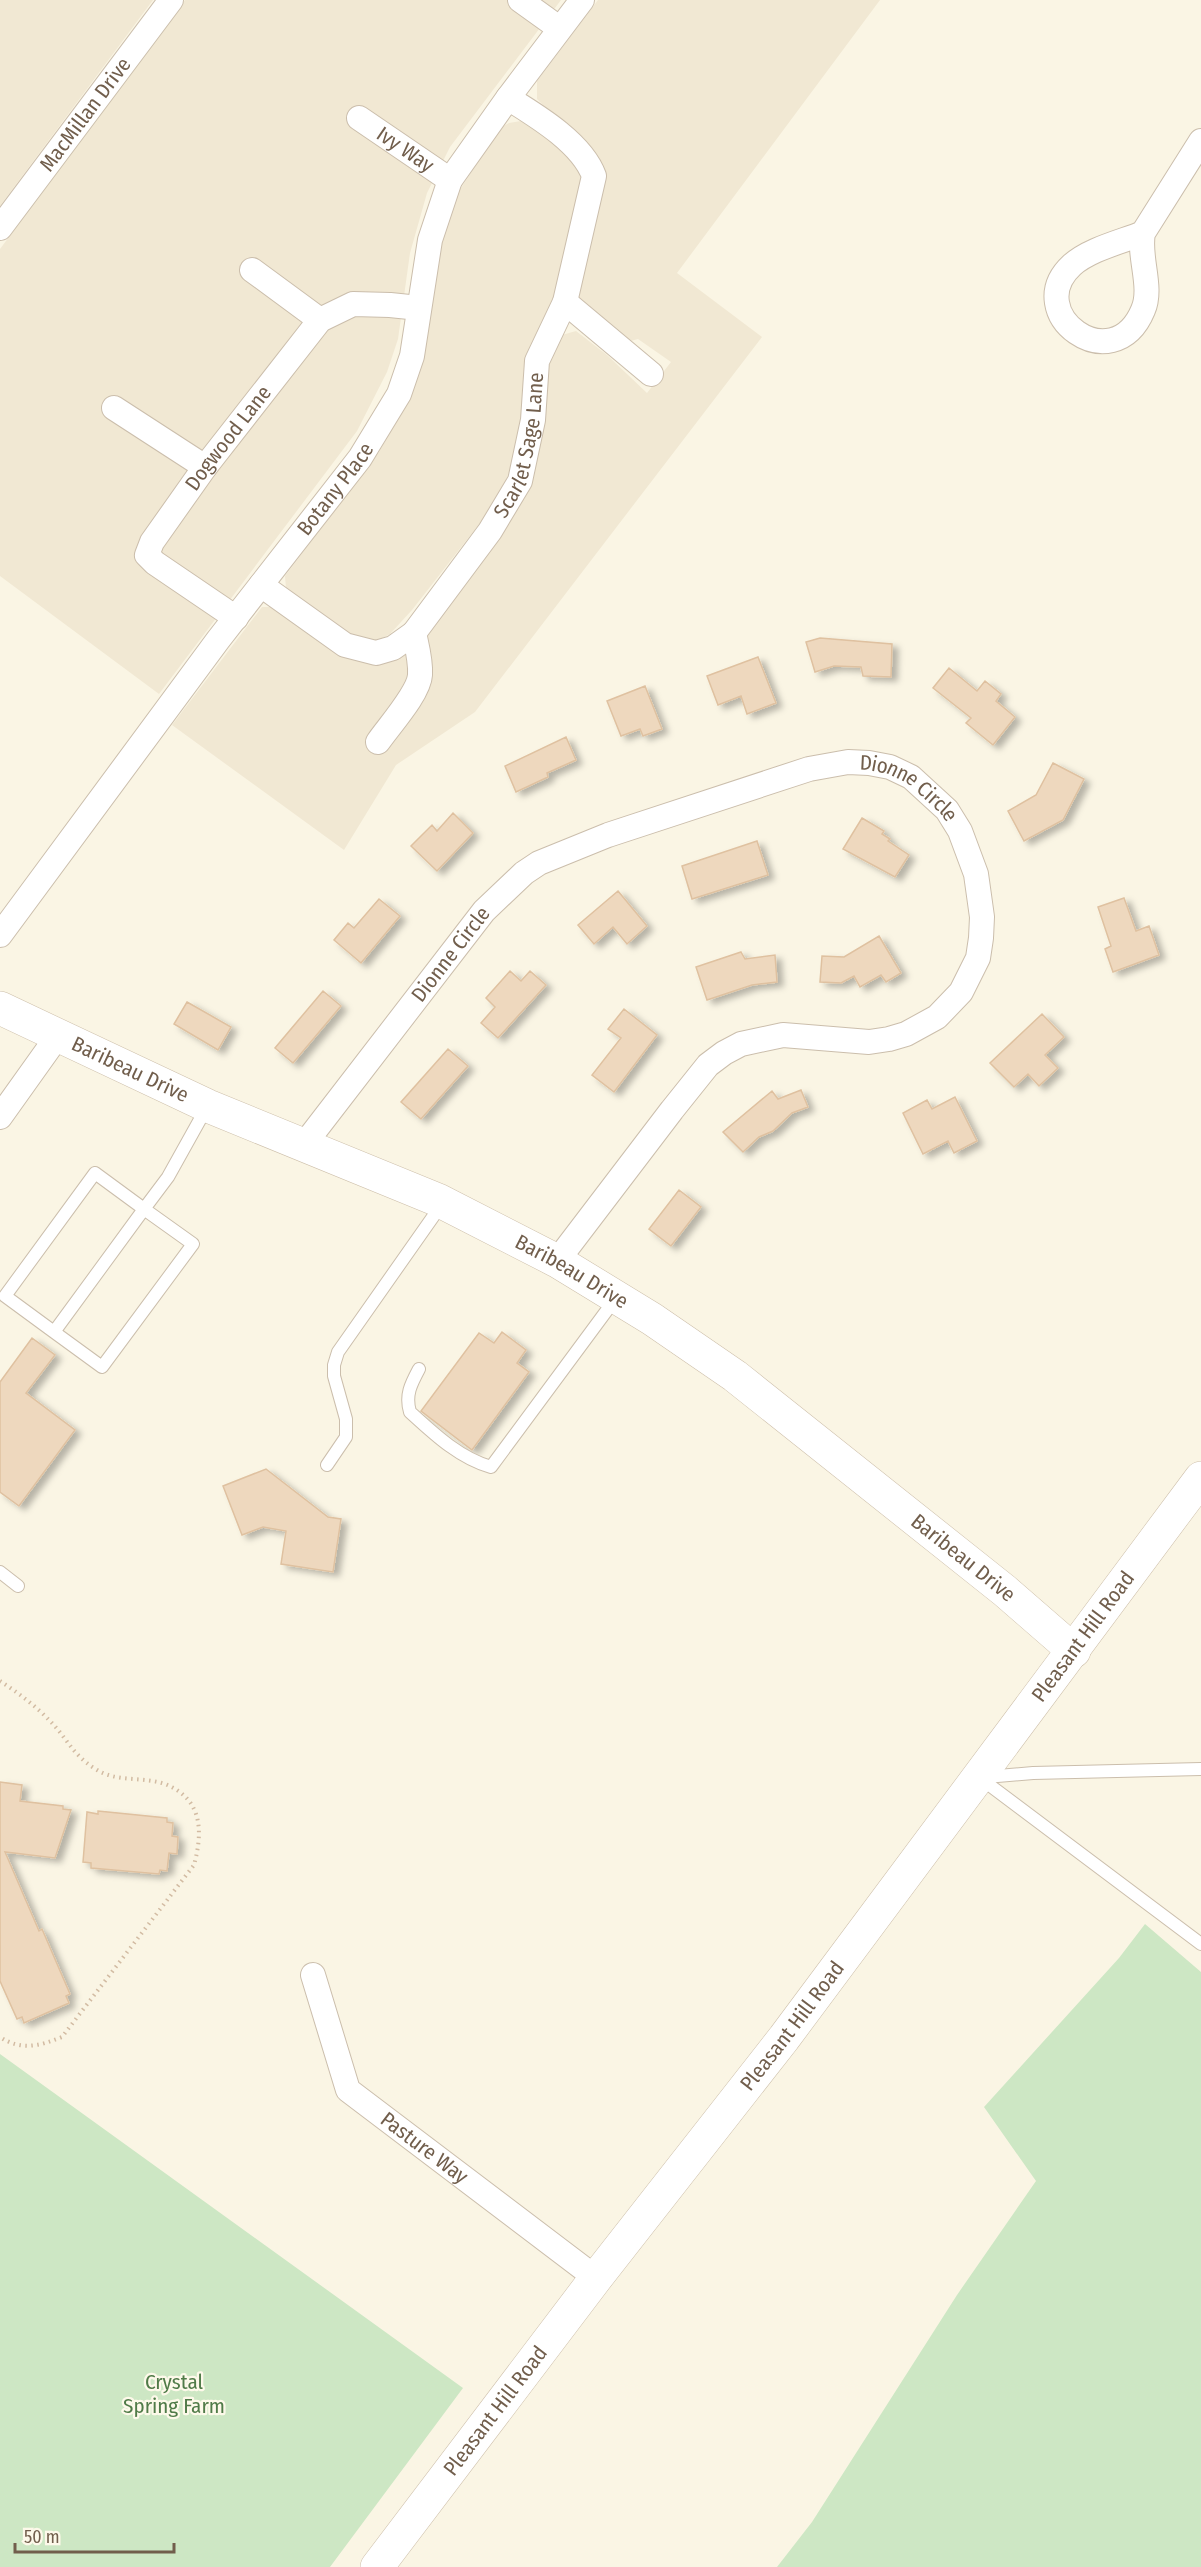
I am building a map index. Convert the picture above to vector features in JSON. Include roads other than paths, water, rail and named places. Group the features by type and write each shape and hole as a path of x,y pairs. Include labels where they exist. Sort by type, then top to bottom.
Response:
{"street":[{"name":"MacMillan Drive","path":"0,228 171,0"},
{"path":"520,0 559,28"},
{"name":"Botany Place","path":"0,935 236,618 360,458 399,394 412,356 430,240 450,180 559,28 582,0"},
{"name":"Scarlet Sage Lane","path":"261,585 345,645 376,653 393,648 414,633 490,531 520,481 533,420 537,361 565,302 594,176 588,161 575,147 508,98"},
{"name":"Ivy Way","path":"358,118 450,180"},
{"path":"1143,233 1087,256 1073,264 1063,276 1057,291 1059,311 1070,330 1088,340 1106,342 1123,336 1136,324 1144,308 1145,288 1140,246 1143,233 1201,141"},
{"path":"252,270 320,320"},
{"path":"565,302 651,374"},
{"name":"Dogwood Lane","path":"236,618 155,563 147,555 152,542 205,467 320,320 353,304 419,309"},
{"path":"114,408 205,467"},
{"path":"378,742 413,693 420,678 420,658 414,633"},
{"name":"Dionne Circle","path":"303,1146 484,911 517,879 539,863 608,835 809,769 848,762 890,767 911,777 947,810 960,831 976,874 982,917 981,938 978,958 961,992 937,1017 906,1034 889,1039 869,1042 783,1035 741,1044 724,1053 708,1065 557,1261"},
{"name":"Baribeau Drive","path":"0,1008 57,1037 208,1106 303,1146 350,1162 442,1203 557,1261 617,1297 735,1376 1005,1592 1074,1651"},
{"path":"0,1117 57,1037"},
{"name":"Pleasant Hill Road","path":"377,2567 596,2277 784,2038 1201,1478"},
{"name":"Pasture Way","path":"313,1975 348,2090 596,2277"}],"lane":[{"path":"54,1332 168,1177 208,1106"},
{"path":"95,1173 144,1209 192,1244 102,1367 5,1296 95,1173"},
{"path":"327,1464 346,1437 346,1419 334,1376 333,1365 338,1352 442,1203"},
{"path":"419,1369 408,1390 407,1401 410,1412 460,1454 474,1462 491,1467 617,1297"},
{"path":"0,1572 18,1586"},
{"path":"979,1778 1033,1773 1201,1769"},
{"path":"979,1778 1201,1944"}],"park label":[{"name":"Crystal Spring Farm","path":"174,2394"}]}
